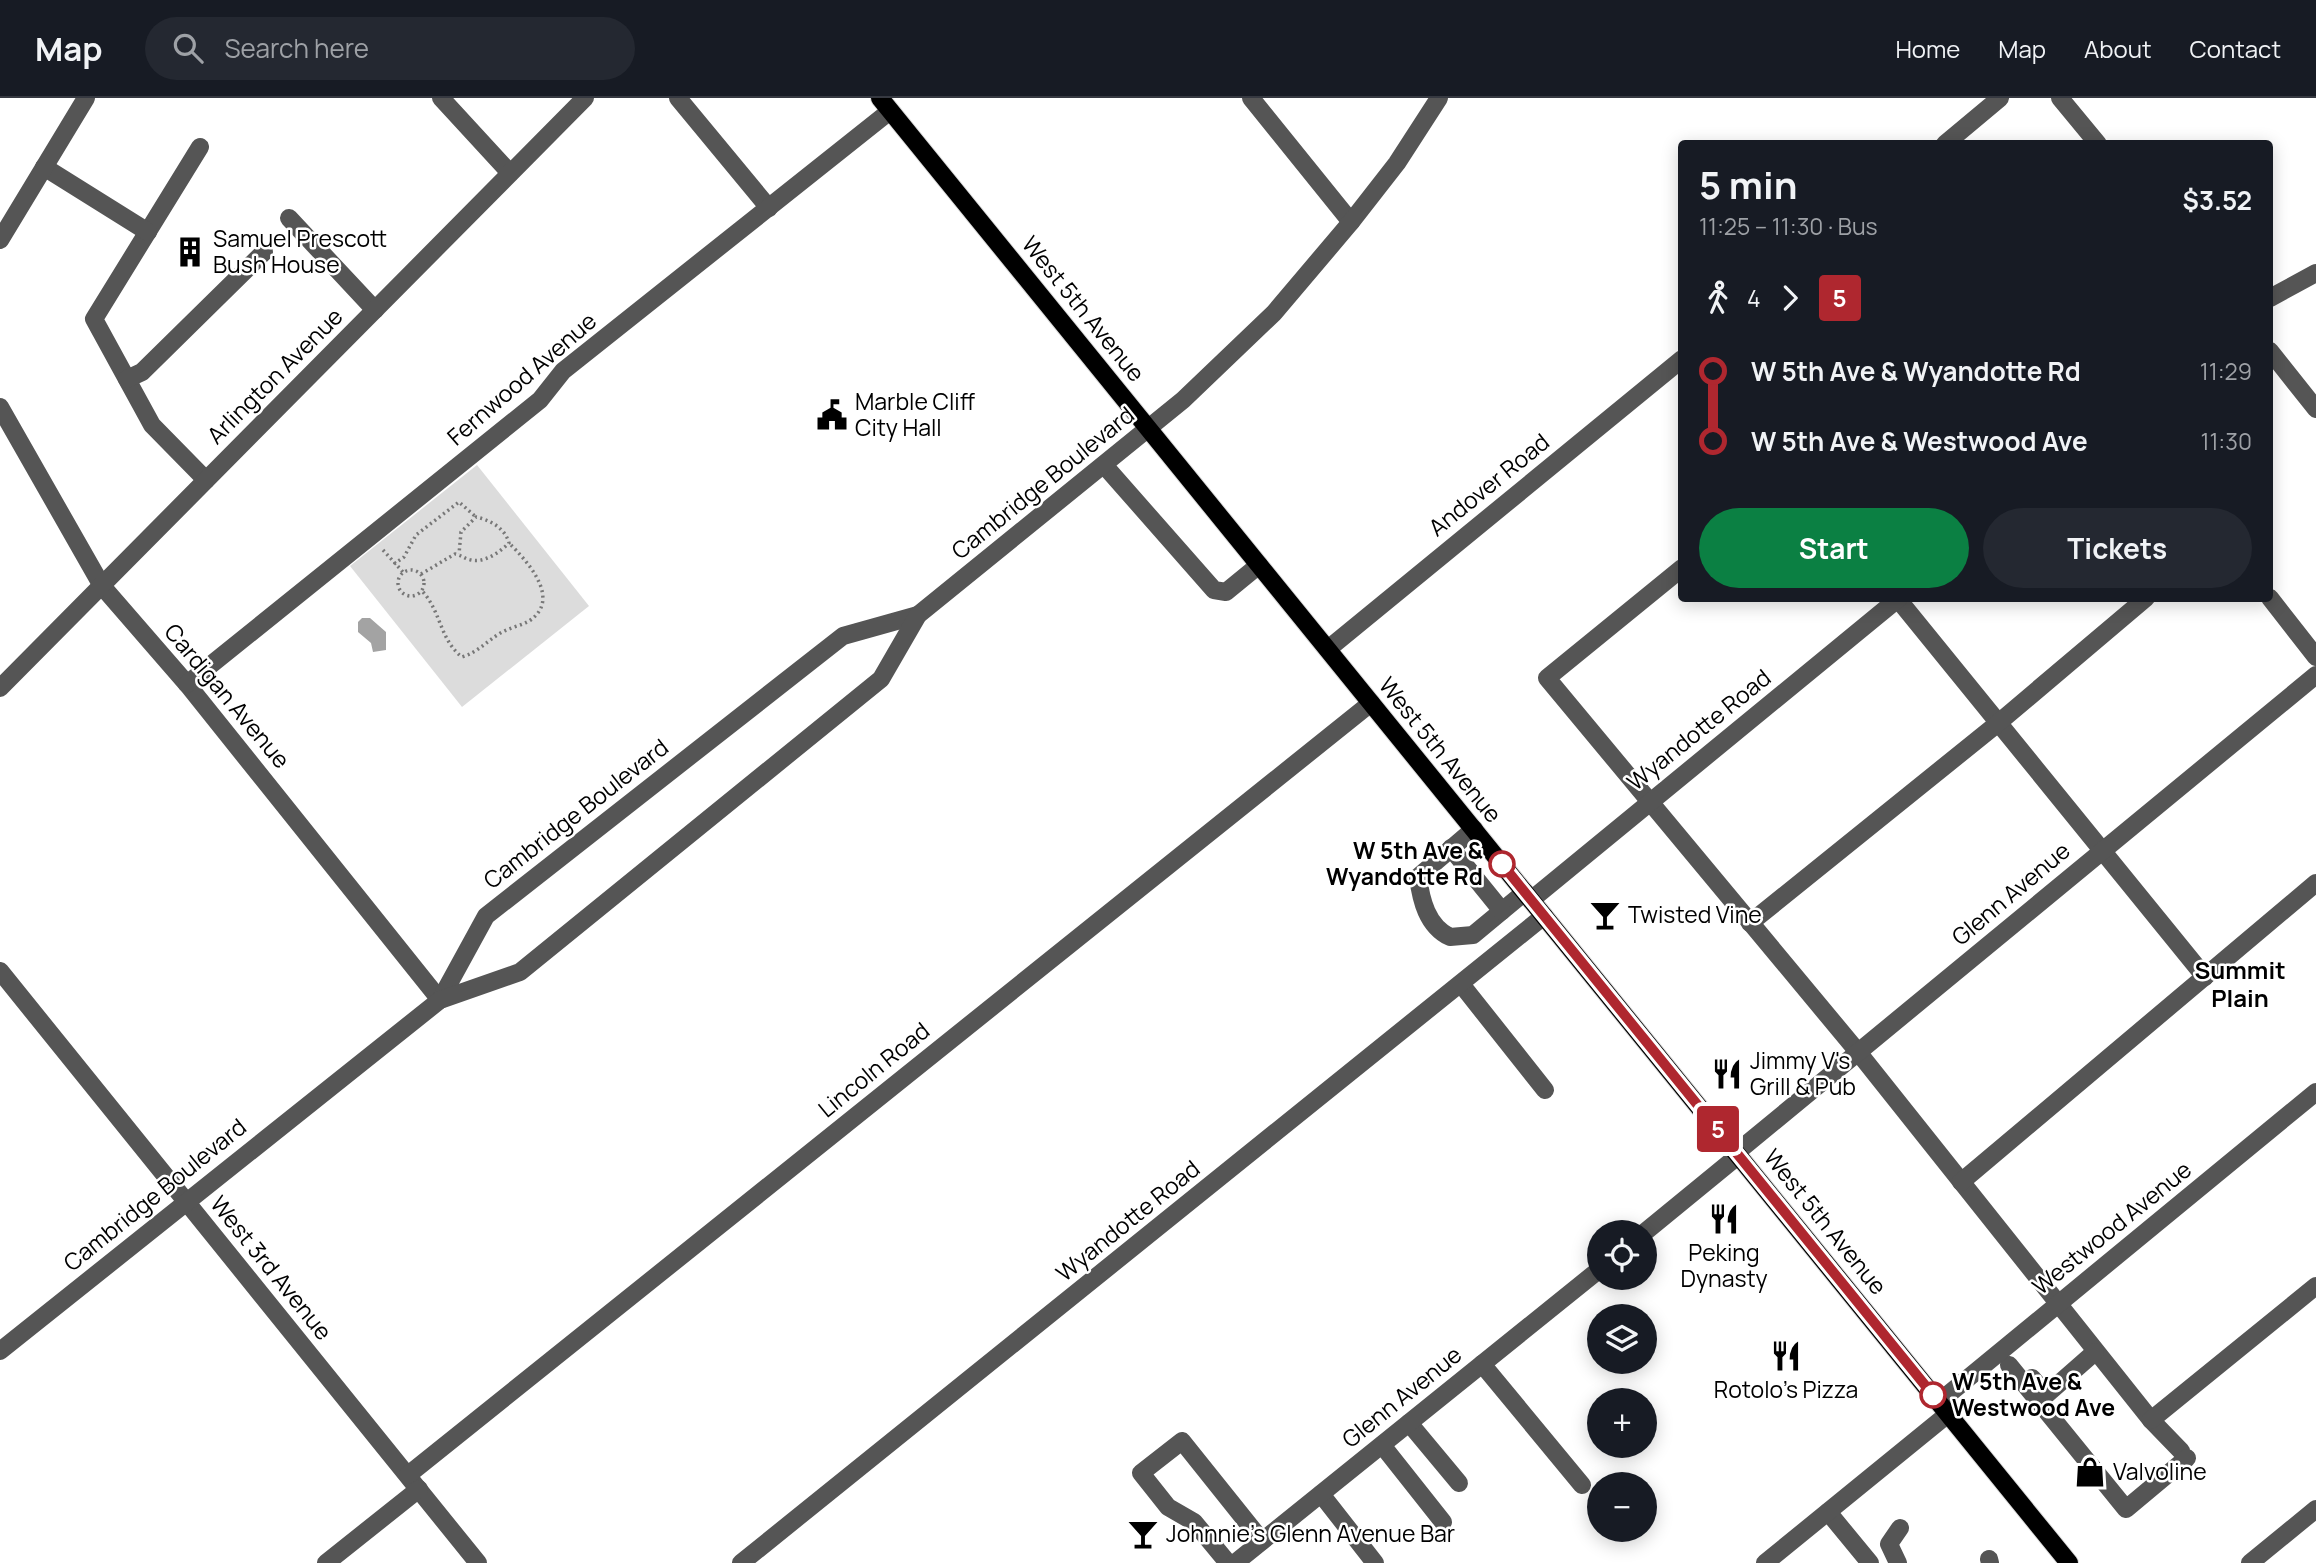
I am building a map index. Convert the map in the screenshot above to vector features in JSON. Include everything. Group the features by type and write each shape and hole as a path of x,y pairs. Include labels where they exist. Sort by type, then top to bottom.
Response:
{"main road":[{"name":"West 5th Avenue","path":"885,105 2068,1563"}],"street":[{"path":"0,240 86,98"},
{"path":"441,98 510,173"},
{"name":"Arlington Avenue","path":"0,688 585,98"},
{"path":"678,98 769,208"},
{"path":"1251,98 1351,222"},
{"name":"Cambridge Boulevard","path":"0,1351 440,1000 520,972 531,964 881,679 918,615 1149,429 1274,313 1351,222 1396,163 1439,98"},
{"path":"1950,140 2000,98"},
{"path":"2060,98 2095,140"},
{"name":"Fernwood Avenue","path":"187,684 540,400 563,372 769,208 885,105"},
{"path":"200,147 94,319 152,425 206,480"},
{"path":"44,167 148,232"},
{"path":"289,218 375,310"},
{"path":"127,379 142,372 264,252"},
{"path":"2273,296 2316,273"},
{"path":"2273,355 2316,409"},
{"name":"Andover Road","path":"1328,649 1678,362"},
{"name":"Cardigan Avenue","path":"0,407 102,586 187,684 440,1000"},
{"path":"1104,465 1214,590 1226,592 1259,565"},
{"path":"1678,571 1547,678 1858,1052 2095,1352 2151,1420 2184,1454 2126,1509 2012,1362 2046,1395 2095,1352"},
{"name":"Wyandotte Road","path":"1451,848 1418,877 1422,903 1437,928 1450,937 1472,936 1650,802 1894,602"},
{"path":"1900,602 2205,977"},
{"path":"1751,923 1997,724 2141,602"},
{"path":"2273,602 2316,657"},
{"name":"Cambridge Boulevard","path":"440,1000 486,916 843,636 918,615"},
{"name":"Glenn Avenue","path":"1657,1222 1858,1052 2316,675"},
{"name":"Lincoln Road","path":"326,1563 413,1482 1371,703"},
{"path":"1474,829 1451,848 1502,911"},
{"path":"1961,1182 2316,883"},
{"name":"Wyandotte Road","path":"741,1563 1544,916"},
{"path":"1486,924 1506,948"},
{"name":"West 3rd Avenue","path":"0,971 478,1563"},
{"path":"1461,984 1545,1090"},
{"name":"Westwood Avenue","path":"1765,1563 1828,1512 2058,1304 2316,1092"},
{"name":"Glenn Avenue","path":"1235,1563 1587,1279"},
{"path":"2151,1420 2316,1286"},
{"path":"1482,1364 1582,1485"},
{"path":"1409,1423 1459,1483"},
{"path":"1228,1563 1194,1522 1168,1507 1141,1473 1182,1441 1262,1541"},
{"path":"1382,1445 1443,1522"},
{"path":"1321,1494 1375,1563"},
{"path":"2250,1563 2269,1557 2316,1509"},
{"path":"1828,1512 1870,1563"},
{"path":"1889,1563 1889,1544 1900,1528"},
{"path":"1889,1544 1898,1563"},
{"path":"1889,1544 1909,1563"}],"path":[{"path":"394,564 404,557 416,535 459,502 476,517 495,524 526,561 540,582 541,603 530,620 498,634 475,653 462,657 452,649 432,602 423,592"},
{"path":"459,554 461,532 476,517"},
{"path":"372,536 402,572"},
{"path":"421,574 446,557 459,554 471,560 484,559 500,552 509,543"},
{"path":"414,570 421,574 425,582 423,592 411,596 397,588 397,579 402,572 414,570"}],"shaded area":[{"path":"477,465 589,606 462,707 350,566"},
{"path":"362,618 370,618 386,632 386,650 373,652 371,643 358,632 358,622"}],"bus line":[{"name":"5","path":"1502,864 1933,1395"}],"place":[{"name":"Samuel Prescott Bush House","path":"190,252"},
{"name":"Marble Cliff City Hall","path":"832,415"},
{"name":"W 5th Ave & Wyandotte Rd","path":"1502,864"},
{"name":"Twisted Vine","path":"1605,915"},
{"name":"Jimmy V's Grill & Pub","path":"1727,1074"},
{"name":"Peking Dynasty","path":"1724,1219"},
{"name":"Rotolo's Pizza","path":"1786,1356"},
{"name":"W 5th Ave & Westwood Ave","path":"1933,1395"},
{"name":"Valvoline","path":"2090,1472"},
{"name":"Johnnie's Glenn Avenue Bar","path":"1143,1534"}],"district":[{"name":"Summit Plain","path":"2240,985"}]}
